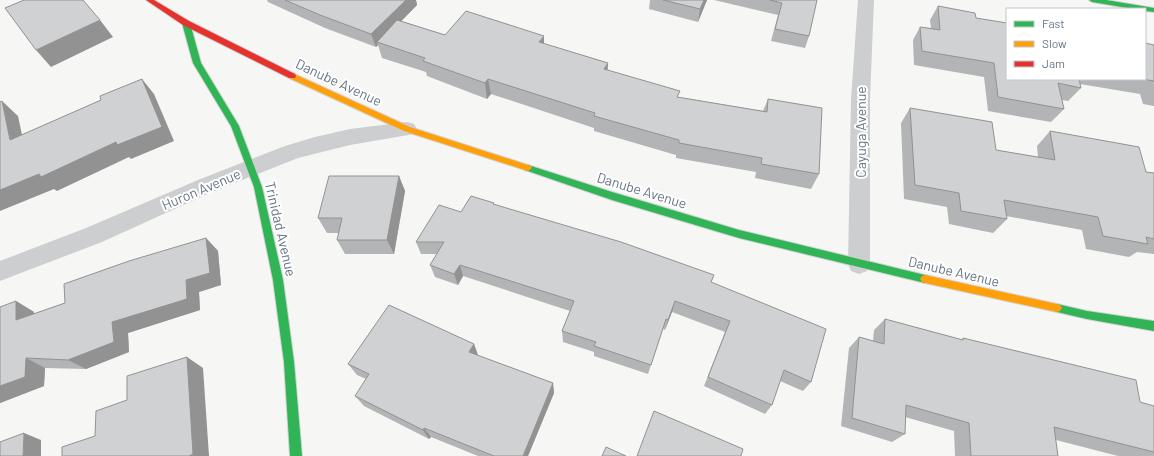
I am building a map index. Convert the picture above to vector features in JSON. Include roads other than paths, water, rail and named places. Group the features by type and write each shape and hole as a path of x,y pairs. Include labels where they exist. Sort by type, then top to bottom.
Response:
{"street":[{"name":"Danube Avenue","path":"150,0 186,23 275,68 408,129 612,196 739,234 860,264 1087,315 1154,326"},
{"name":"Cayuga Avenue","path":"860,264 859,123 861,49 866,0"},
{"path":"1092,0 1142,8"},
{"name":"Trinidad Avenue","path":"186,23 197,63 235,126 258,187 278,280 289,362 296,456"},
{"name":"Huron Avenue","path":"0,271 94,235 205,186 315,145 350,137 408,129"}]}
